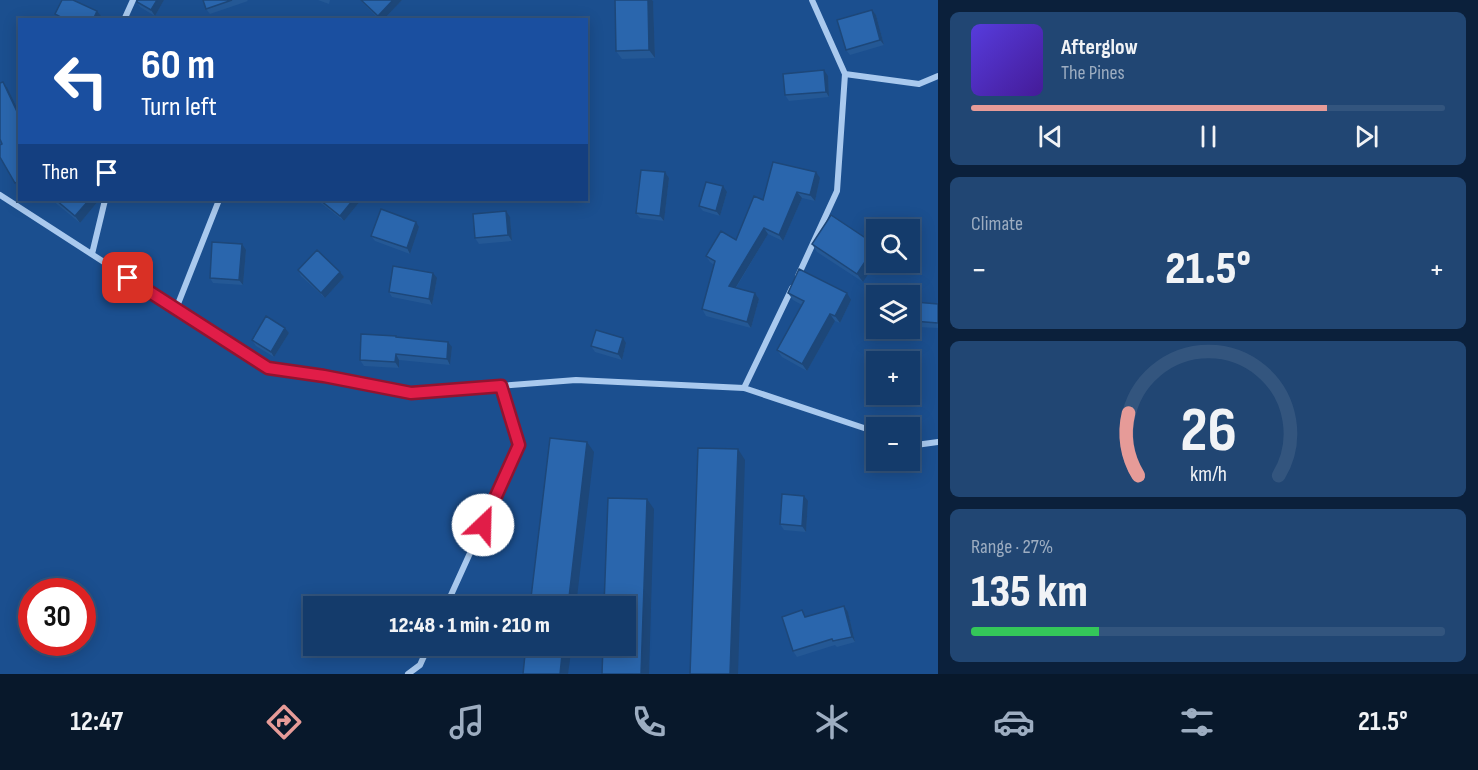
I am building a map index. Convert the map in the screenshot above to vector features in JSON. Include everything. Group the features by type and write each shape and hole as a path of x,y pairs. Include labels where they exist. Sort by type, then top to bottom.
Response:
{"street":[{"path":"125,18 133,0"},
{"path":"744,388 837,191 845,74 812,0"},
{"path":"845,74 920,84 938,76"},
{"path":"0,195 268,368 411,393 576,380 744,388 866,429"},
{"path":"92,255 105,201"},
{"path":"176,309 219,201"},
{"path":"451,596 519,445 501,386"},
{"path":"920,444 938,442"},
{"path":"408,674 420,665 424,656"}],"building":[{"path":"62,0 73,0 97,11 94,18 62,18 55,14"},
{"path":"138,0 157,0 151,10 137,2"},
{"path":"203,0 232,0 206,9"},
{"path":"361,0 393,0 378,16"},
{"path":"615,0 648,0 649,50 616,51"},
{"path":"872,10 880,40 846,50 837,20"},
{"path":"824,70 826,92 785,95 783,74"},
{"path":"3,82 18,114 18,182 15,183 0,157 0,145 2,144 0,139 0,83"},
{"path":"773,162 816,172 810,195 797,192 779,235 764,228 729,286 755,293 747,322 702,309 715,261 706,256 721,231 736,240 754,196 763,200"},
{"path":"641,170 665,172 660,216 636,213"},
{"path":"706,182 723,186 716,211 699,206"},
{"path":"57,201 88,201 75,216"},
{"path":"321,201 352,201 340,216"},
{"path":"381,209 416,222 407,248 371,236"},
{"path":"506,211 508,235 475,238 473,214"},
{"path":"831,215 866,238 866,260 857,274 812,244"},
{"path":"212,242 242,244 239,280 210,278"},
{"path":"317,250 340,272 321,293 298,270"},
{"path":"393,266 433,273 429,299 389,292"},
{"path":"799,269 847,293 835,316 830,314 802,364 777,350 804,301 788,293"},
{"path":"920,302 938,304 938,323 920,322"},
{"path":"266,316 285,328 271,352 252,340"},
{"path":"596,330 623,338 618,354 591,346"},
{"path":"361,334 448,342 447,359 396,354 395,362 360,360"},
{"path":"550,438 587,442 569,596 531,596"},
{"path":"698,448 738,449 730,674 690,674"},
{"path":"782,494 804,496 802,526 780,524"},
{"path":"608,498 647,499 641,674 602,674 603,656 636,656 636,596 604,596"},
{"path":"844,606 852,637 833,641 832,639 793,651 782,617 802,610 805,617"},
{"path":"525,656 562,656 560,674 523,674"}],"route":[{"path":"128,278 268,368 411,393 501,386 519,445 483,525"}]}
